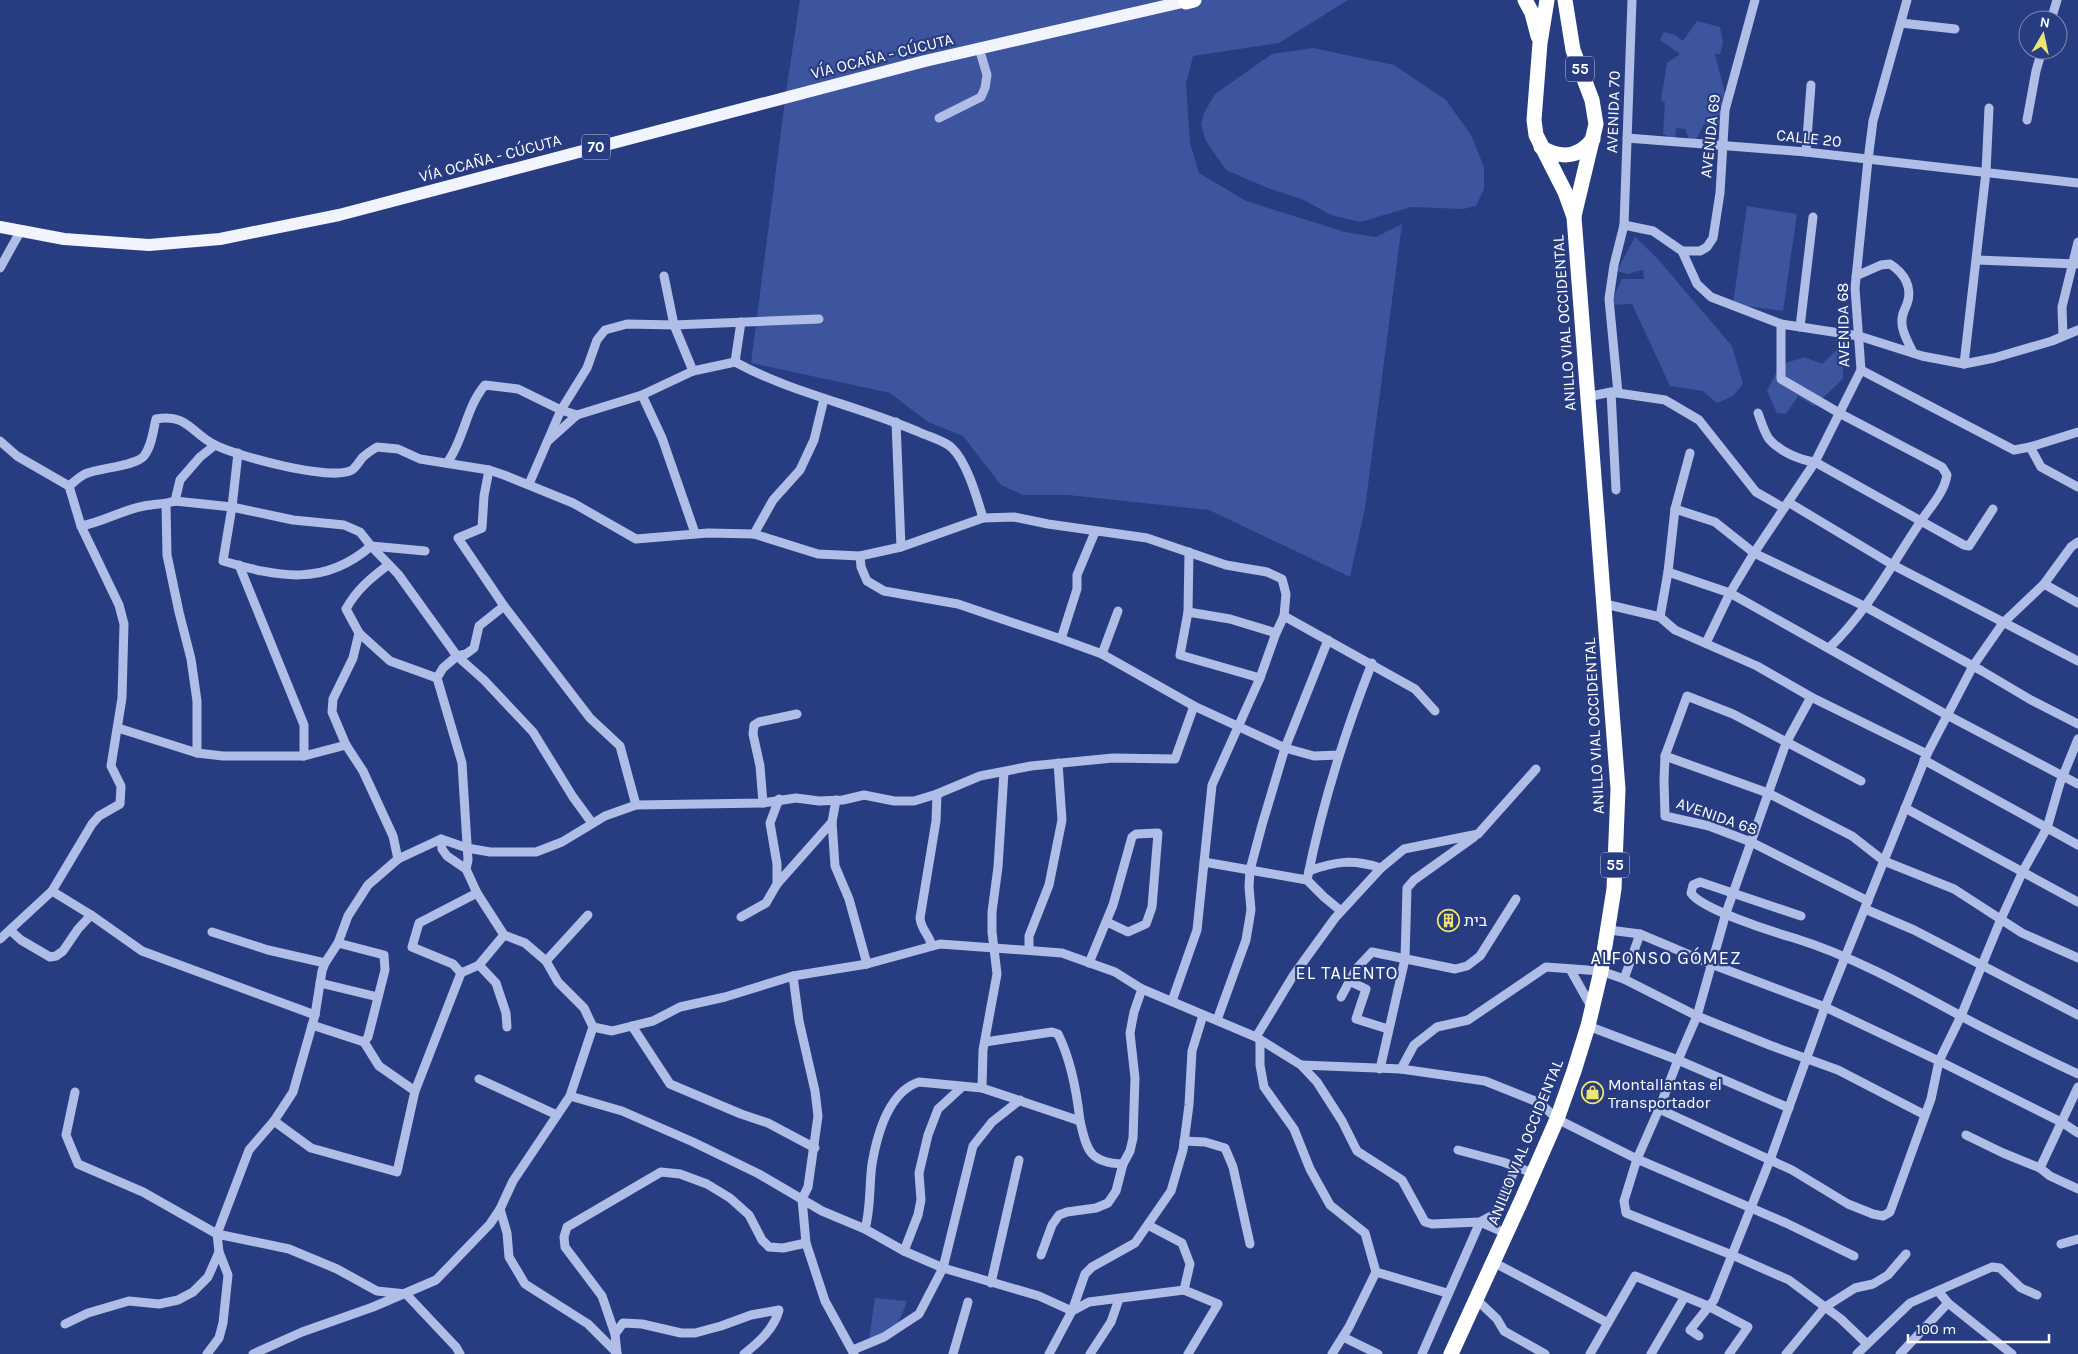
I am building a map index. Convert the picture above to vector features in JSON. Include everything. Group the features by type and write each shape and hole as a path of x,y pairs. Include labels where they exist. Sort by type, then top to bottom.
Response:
{"highway":[{"path":"1525,0 1532,13 1540,43"},
{"name":"ANILLO VIAL OCCIDENTAL","path":"1451,1354 1507,1234 1556,1119 1588,1026 1609,930 1614,889 1618,789 1574,217 1565,192 1536,135 1534,120 1540,43 1547,0"},
{"name":"ANILLO VIAL OCCIDENTAL","path":"1566,0 1574,50 1595,114 1596,124 1574,217"},
{"path":"1541,147 1554,154 1570,155 1584,149 1594,138"}],"main road":[{"name":"VÍA OCAÑA - CÚCUTA","path":"0,227 64,239 149,244 220,239 339,215 979,48 1190,0"}],"street":[{"name":"AVENIDA 70","path":"1616,490 1615,393 1608,299 1624,225 1632,0"},
{"name":"AVENIDA 69","path":"1682,250 1700,251 1707,247 1713,238 1720,193 1726,110 1755,0"},
{"name":"AVENIDA 68","path":"1706,643 1730,593 1754,553 1815,462 1841,414 1861,370 1856,315 1856,276 1868,160 1873,121 1907,0"},
{"path":"1901,23 1955,29"},
{"path":"939,118 981,97 987,75 979,48"},
{"path":"2027,120 2039,60"},
{"path":"1806,152 1811,85"},
{"path":"1964,364 1986,172 1989,108"},
{"name":"CALLE 20","path":"1627,138 1806,152 2078,183"},
{"path":"1800,326 1813,217"},
{"path":"1624,225 1653,232 1682,250 1697,284 1710,297 1780,324 1859,336 1913,353 1964,364 1994,358 2052,341 2078,330"},
{"path":"0,268 20,232"},
{"path":"2062,336 2062,307 2075,264 2078,242"},
{"path":"1977,260 2075,264"},
{"path":"1856,276 1881,265 1890,264 1901,271 1906,281 1908,292 1908,303 1903,312 1901,325 1913,353"},
{"path":"664,276 674,325 692,371"},
{"path":"529,484 561,410 587,368 597,340 604,330 627,324 674,325 819,319"},
{"path":"735,362 741,322"},
{"path":"1780,324 1782,378 1841,414 1942,467 1947,475 1945,487 1921,520 1893,565 1864,606 1829,648"},
{"path":"548,441 577,415 642,395 692,371 735,362 758,374 824,400 896,422 951,447 961,460 983,518"},
{"path":"1861,370 2014,450 2078,432"},
{"path":"447,463 454,454 477,394 485,385 518,389 561,410 577,415"},
{"path":"1587,397 1615,393 1665,400 1699,420 1756,492 1786,505 1893,565 2078,661"},
{"path":"642,395 662,438 695,533"},
{"path":"754,534 773,500 800,470 814,440 824,400"},
{"path":"1758,413 1769,439 1786,452 1802,460 1815,462 1964,545 1969,546 1993,509"},
{"path":"70,486 83,475 104,468 132,463 143,458 149,448 156,419 166,417 180,419 215,445 274,464 320,472 340,474 353,469 363,457 377,446 398,449 420,459 489,470 529,484 573,503 636,539 695,533 754,534 818,554 860,556 901,548 983,518 1014,517 1095,532 1147,538 1226,565 1267,572 1282,579 1286,594 1284,616 1239,728 1212,786 1197,930 1172,1001"},
{"path":"896,422 901,548"},
{"path":"0,441 17,456 70,486 81,526 119,604 124,624 122,698 111,766 121,786 120,804 99,816 92,824 52,891 0,940"},
{"path":"197,753 197,701 192,658 178,612 167,555 170,503 180,480 215,445"},
{"path":"2030,447 2041,466 2078,487"},
{"path":"238,453 223,561 284,576 299,576 338,566 361,554 371,546 425,551"},
{"path":"1660,617 1668,572 1675,509 1690,453"},
{"path":"489,470 484,496 482,528 458,538 504,606 590,718 620,746 636,805"},
{"path":"81,526 96,523 110,515 144,505 170,503 232,507 293,520 344,525 360,532 398,574 456,656 484,680 533,732 572,797 592,823"},
{"path":"1675,509 1715,522 1754,553 1864,606 2031,700 2078,724"},
{"path":"1061,639 1077,589 1077,575 1095,532"},
{"path":"1699,1336 1690,1330 1714,1300 1808,1060 1825,1007 1925,757 1973,666 2003,623 2044,584 2076,547"},
{"path":"1189,552 1188,612 1180,655 1260,678"},
{"path":"860,556 860,567 867,581 884,591 958,604 1061,639 1102,654 1194,706 1285,748 1314,756 1339,755"},
{"path":"388,565 364,583 346,609 359,633 390,661 437,678"},
{"path":"239,566 304,725 304,756"},
{"path":"1668,572 1730,593 1947,715 2078,784"},
{"path":"2044,584 2078,604"},
{"path":"1605,604 1660,617 1675,630 1757,666 1810,697 1925,757 2078,845"},
{"path":"466,869 468,860 462,763 437,678 443,668 456,656 466,654 474,648 479,626 504,606"},
{"path":"1102,654 1118,611"},
{"path":"1188,612 1230,619 1276,633"},
{"path":"1284,616 1372,663 1415,689 1435,711"},
{"path":"359,633 353,658 333,699 332,712 346,745 362,771 394,836 398,859"},
{"path":"1217,1020 1246,940 1252,910 1249,887 1250,870 1285,748 1328,640"},
{"path":"1341,911 1324,897 1308,875 1317,830 1339,755 1372,663"},
{"name":"AVENIDA 68","path":"1786,743 1733,714 1688,696 1665,756 1666,816 1709,826 1751,842 1955,953 1982,964 2078,1016"},
{"path":"1810,697 1786,743 1726,913 1697,1016 1660,1109 1636,1159 1624,1201 1626,1213 1789,1280 1841,1319 1866,1343"},
{"path":"207,1354 219,1338 224,1322 228,1275 219,1252 217,1234 249,1150 274,1121 293,1092 316,1015 325,962 338,943 348,916 368,885 398,859 441,839 467,848 490,852 536,852 562,842 605,816 636,805 763,803 779,799 796,798 819,801 864,795 894,801 914,801 937,794 980,776 1032,766 1113,758 1175,759 1194,706"},
{"path":"763,803 760,766 753,734 754,725 797,714"},
{"path":"118,728 197,753 223,756 304,756 346,745"},
{"path":"1660,1109 1792,1170 1848,1204 1883,1216 1890,1212 1931,1099 1939,1061 1961,1016 2023,871 2047,828 2063,775 2078,739"},
{"path":"1786,743 1861,781"},
{"path":"1665,756 1768,793 1852,836 1884,862 1954,889 2022,933 2078,958"},
{"path":"1029,949 1029,936 1049,885 1062,820 1058,763"},
{"path":"1380,1070 1405,959 1407,888 1414,880 1478,834 1536,769"},
{"path":"982,1088 986,1042 997,974 992,932 992,912 998,867 1004,772"},
{"path":"932,946 930,934 921,925 920,918 936,821 937,794"},
{"path":"777,884 777,864 770,824 779,799"},
{"path":"836,800 832,822 835,866 849,899 867,964"},
{"path":"1906,808 2078,902"},
{"path":"741,917 766,903 777,884 832,822"},
{"path":"1089,963 1107,922 1132,837 1136,834 1158,834 1152,907 1146,924 1128,932 1107,922"},
{"path":"1332,1354 1343,1337 1376,1272 1365,1232 1330,1205 1310,1169 1294,1129 1264,1087 1258,1038 1293,976 1341,911 1381,868 1404,850 1478,834"},
{"path":"254,1354 265,1351 302,1332 406,1294 436,1280 490,1224 500,1209 513,1181 570,1096 593,1028 584,1008 558,982 546,961 525,943 504,935 477,893 466,869 447,856 442,849 441,839"},
{"path":"1204,862 1250,870 1308,875 1339,862 1363,862 1381,868"},
{"path":"1801,916 1700,882 1694,885 1691,893 1695,899 1726,913 1846,957 1903,984 1961,1016 2078,1074"},
{"path":"52,891 91,915 142,951 316,1015"},
{"path":"461,973 453,964 412,947 419,923 477,893"},
{"path":"1341,996 1356,969 1372,952 1376,951 1455,969 1467,966 1480,956 1516,898"},
{"path":"11,930 21,940 50,957 56,956 63,951 78,929 91,915"},
{"path":"546,961 588,915"},
{"path":"1609,930 1640,934 1711,964 1825,1007 1939,1061 2063,1123 2078,1133"},
{"path":"212,932 268,950 325,962"},
{"path":"1624,979 1640,934"},
{"path":"274,1121 311,1148 398,1172 415,1091 455,984 461,973 479,965 504,935"},
{"path":"338,943 384,955 385,970 364,1042"},
{"path":"593,1028 612,1031 653,1021 680,1007 725,997 793,976 867,964 940,944 1029,949 1062,953 1115,972 1142,989 1258,1038 1301,1065 1317,1082 1342,1121 1357,1151 1402,1180 1425,1222 1432,1224 1480,1222 1495,1214 1516,1167"},
{"path":"479,965 496,983 506,1013 507,1027"},
{"path":"1401,1069 1414,1045 1437,1027 1468,1020 1546,968 1601,971 1624,979 1697,1016 1838,1070 1925,1115"},
{"path":"1570,969 1592,1010"},
{"path":"793,976 799,1021 815,1091 818,1116 808,1187 802,1199 806,1242 825,1301 853,1352 884,1337 919,1314 943,1268 973,1146 992,1122 1020,1100"},
{"path":"1349,981 1366,989 1356,1019 1388,1029"},
{"path":"320,983 378,997"},
{"path":"1041,1255 1052,1225 1059,1215 1096,1208 1108,1203 1116,1191 1123,1164 1134,1138 1136,1104 1130,1033 1134,1012 1142,989"},
{"path":"1050,1354 1072,1311 1086,1274 1092,1267 1135,1243 1171,1191 1184,1141 1189,1104 1192,1051 1202,1015"},
{"path":"312,1025 364,1042 380,1066 415,1091"},
{"path":"632,1026 670,1084 741,1114 768,1123 815,1148"},
{"path":"1588,1026 1678,1060 1789,1108"},
{"path":"986,1042 1052,1032 1058,1034 1063,1044 1086,1144 1097,1160 1112,1164 1123,1164"},
{"path":"1301,1065 1380,1070 1401,1069 1485,1081 1540,1104 1556,1119 1636,1159 1786,1223 1854,1256"},
{"path":"479,1079 557,1115"},
{"path":"865,1229 870,1212 872,1165 879,1133 890,1108 910,1085 919,1082 982,1088 1080,1121"},
{"path":"904,1251 918,1215 921,1200 919,1173 928,1135 938,1109 962,1087"},
{"path":"2040,1168 2063,1123 2078,1087"},
{"path":"75,1092 66,1135 78,1164 143,1192 217,1234 289,1249 337,1269 377,1291 406,1294 456,1347 460,1354"},
{"path":"570,1096 622,1111 692,1142 759,1174 822,1211 865,1229 904,1251 943,1268 1039,1296 1072,1311"},
{"path":"1966,1135 2040,1168 2050,1176 2078,1189"},
{"path":"1184,1141 1205,1142 1225,1148 1233,1167 1235,1186 1250,1244"},
{"path":"1458,1150 1533,1173"},
{"path":"991,1283 1019,1160"},
{"path":"617,1354 615,1334 602,1296 565,1247 564,1237 567,1227 661,1172 689,1177 707,1184 730,1198 749,1215 762,1240 769,1248 783,1248 806,1242"},
{"path":"500,1209 507,1232 509,1257 525,1284 588,1324 617,1354"},
{"path":"1480,1222 1507,1234"},
{"path":"1422,1354 1447,1293 1480,1222"},
{"path":"1148,1224 1182,1243 1190,1264 1184,1290"},
{"path":"2061,1244 2078,1239"},
{"path":"65,1324 88,1313 129,1301 159,1304 178,1300 193,1292 208,1277 219,1252"},
{"path":"1790,1353 1824,1307 1856,1288 1873,1284 1888,1275 1906,1254"},
{"path":"1493,1262 1608,1323"},
{"path":"1857,1354 1866,1343 1910,1303 1992,1267 2000,1268 2021,1288 2037,1295"},
{"path":"1376,1272 1447,1293"},
{"path":"1590,1354 1635,1276 1684,1298 1708,1306 1748,1327 1729,1354"},
{"path":"1072,1311 1089,1302 1184,1290 1218,1304 1188,1354"},
{"path":"1938,1290 1948,1302 2012,1354"},
{"path":"1651,1354 1684,1298"},
{"path":"1090,1354 1111,1322 1119,1299"},
{"path":"1476,1299 1497,1319 1504,1331 1545,1354"},
{"path":"953,1354 968,1302"},
{"path":"1900,1354 1948,1302"},
{"path":"615,1334 624,1323 642,1324 681,1334 695,1333 751,1315 779,1310 776,1321 757,1344 744,1354"},
{"path":"1343,1337 1378,1354"}],"shaded area":[{"path":"800,0 1348,0 1279,43 1193,56 1186,84 1190,143 1199,173 1246,201 1345,232 1376,237 1402,224 1365,508 1350,577 1209,510 1068,495 1023,495 1001,485 963,436 928,422 890,393 751,363 787,85"},
{"path":"1697,21 1720,27 1723,43 1720,54 1715,54 1725,94 1719,126 1704,124 1696,140 1689,139 1685,129 1676,128 1675,139 1663,134 1665,103 1661,100 1667,63 1680,54 1660,40 1664,32 1675,35 1683,41"},
{"path":"1313,48 1394,65 1446,100 1471,135 1484,167 1484,189 1476,206 1463,209 1411,207 1360,222 1331,215 1302,199 1270,189 1226,170 1206,141 1201,125 1204,113 1215,94 1272,54"},
{"path":"1747,206 1797,214 1783,311 1733,304"},
{"path":"1635,237 1657,258 1732,346 1743,384 1733,396 1717,403 1703,391 1670,386 1632,304 1610,305 1622,279 1644,279 1643,270 1627,274 1617,271"},
{"path":"1843,344 1843,379 1814,406 1798,396 1786,414 1777,413 1767,391 1780,365 1804,357 1822,364"},
{"path":"875,1298 907,1301 895,1327 869,1339"}],"place":[{"name":"בית","path":"1448,920"},
{"name":"Montallantas el Transportador","path":"1592,1093"}],"district":[{"name":"ALFONSO GÓMEZ","path":"1666,958"},
{"name":"EL TALENTO","path":"1347,973"}]}
